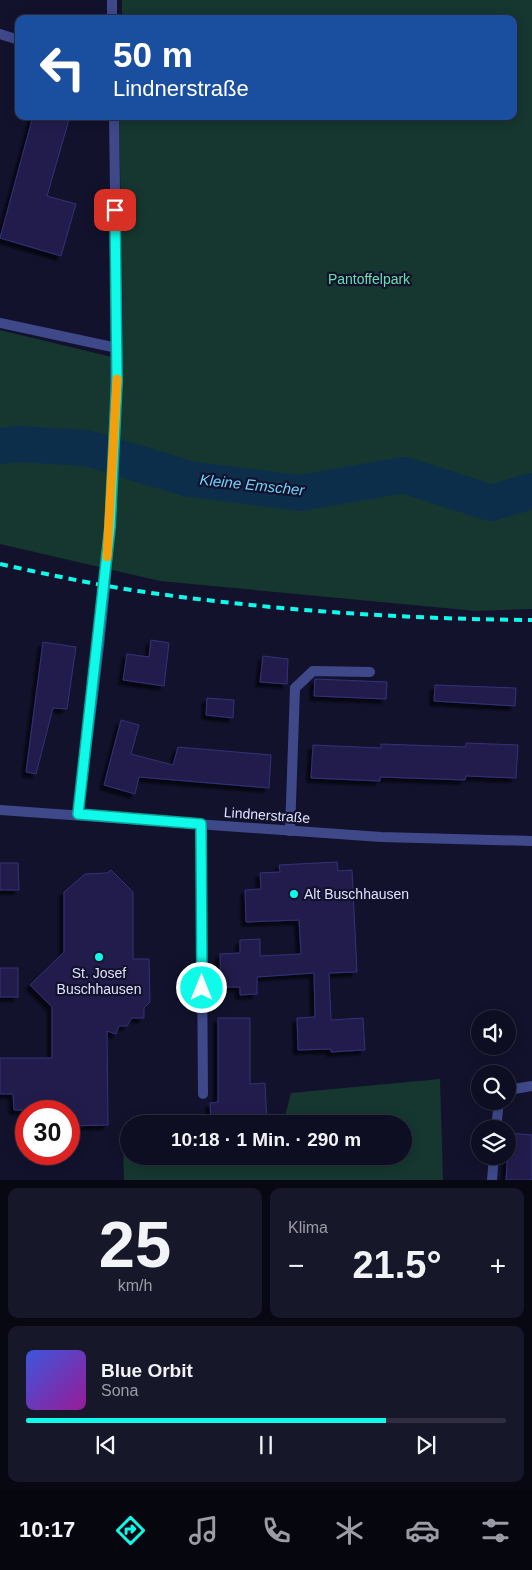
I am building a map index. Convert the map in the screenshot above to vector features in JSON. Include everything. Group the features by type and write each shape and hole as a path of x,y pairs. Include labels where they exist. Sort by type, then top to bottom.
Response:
{"street":[{"path":"112,0 112,15"},
{"path":"0,34 15,39"},
{"path":"78,814 110,527 115,438 117,348 114,120"},
{"path":"0,323 117,348"},
{"path":"290,831 295,688 313,671 370,672"},
{"name":"Lindnerstraße","path":"0,810 78,814 381,837 532,841"},
{"path":"201,824 203,1094"},
{"path":"516,1088 532,1086"},
{"path":"492,1180 493,1165"}],"green space":[{"name":"Pantoffelpark","path":"122,0 532,0 532,609 476,611 160,581 0,544 0,330 112,357 110,410 122,409 123,318 119,120 517,120 517,15 122,15"},
{"path":"440,1079 443,1180 124,1180 124,1165 412,1165 412,1115 285,1115 291,1093"}],"building":[{"path":"32,120 69,120 47,196 76,204 61,256 0,238"},
{"path":"151,640 169,643 164,686 123,680 127,654 149,657"},
{"path":"43,642 76,647 67,709 53,708 36,774 26,772"},
{"path":"263,656 288,659 287,684 260,682"},
{"path":"315,679 387,682 386,699 314,696"},
{"path":"435,685 516,688 515,706 434,701"},
{"path":"207,698 234,700 233,718 206,715"},
{"path":"121,720 139,725 131,754 173,765 178,747 271,755 269,788 139,777 135,794 104,785"},
{"path":"466,743 518,745 516,778 466,776 465,780 380,777 380,781 311,778 313,745 381,748 381,744 466,747"},
{"path":"337,862 338,871 352,870 357,972 329,973 331,1020 363,1018 365,1050 331,1052 331,1049 298,1050 297,1018 315,1017 314,973 257,977 257,994 240,995 240,987 221,987 220,954 240,953 240,940 260,939 260,956 301,954 299,920 246,922 245,890 261,889 260,873 280,872 279,865"},
{"path":"0,863 18,863 19,890 0,890"},
{"path":"111,870 133,892 133,959 149,959 150,1002 144,1008 144,1018 132,1018 127,1026 119,1026 116,1034 107,1031 108,1125 80,1126 80,1100 15,1100 14,1110 13,1094 0,1094 0,1058 52,1058 52,1007 30,985 64,952 64,892 85,874 107,873"},
{"path":"0,968 18,968 18,997 0,997"},
{"path":"218,1018 250,1018 250,1084 265,1083 267,1115 211,1115 210,1103 218,1102"},
{"path":"516,1134 532,1135 532,1180 506,1180 507,1165 516,1165"}],"waterway":[{"name":"Kleine Emscher","path":"0,446 17,444 87,448 189,479 300,493 404,475 491,503 532,491"}],"railway":[{"path":"0,564 69,579 187,598 335,612 433,618 532,620"}],"slow traffic":[{"path":"107,557 117,379"}],"place":[{"name":"Alt Buschhausen","path":"294,894"},
{"name":"St. Josef Buschhausen","path":"99,957"}],"route":[{"path":"115,210 117,381 110,527 102,613 78,814 201,824 202,988"}]}
